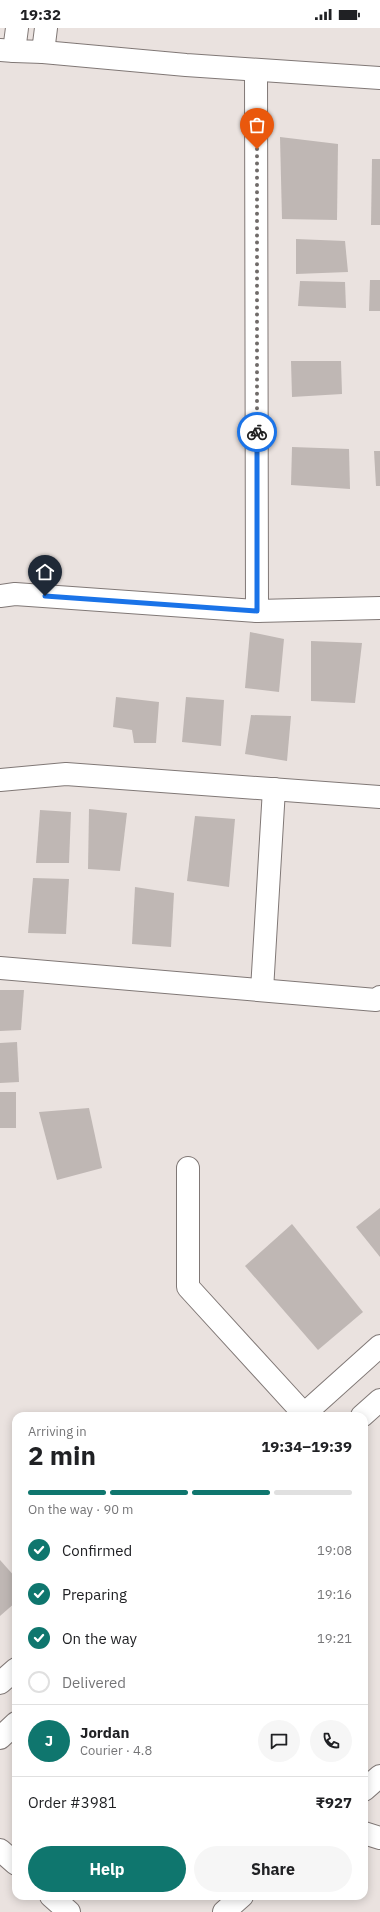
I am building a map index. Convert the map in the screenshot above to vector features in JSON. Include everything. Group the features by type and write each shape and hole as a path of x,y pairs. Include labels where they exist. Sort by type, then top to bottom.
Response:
{"street":[{"path":"16,28 7,50 256,70 380,78"},
{"path":"43,52 46,28"},
{"path":"256,70 257,611"},
{"path":"0,596 15,594 257,611 380,608"},
{"path":"0,780 66,774 380,797"},
{"path":"262,990 274,789"},
{"path":"0,968 376,1000 380,997"},
{"path":"188,1168 188,1287 300,1412"},
{"path":"306,1412 380,1346"},
{"path":"366,1412 380,1400"},
{"path":"0,1683 12,1672"},
{"path":"0,1738 12,1727"},
{"path":"368,1786 380,1776"},
{"path":"368,1834 380,1838"},
{"path":"0,1850 12,1860"},
{"path":"56,1900 69,1912"},
{"path":"224,1912 238,1900"}],"building":[{"path":"280,137 338,144 337,220 282,219"},
{"path":"372,159 380,159 380,225 371,225"},
{"path":"296,239 345,241 348,272 296,274"},
{"path":"370,280 380,280 380,311 369,311"},
{"path":"300,281 345,282 346,308 298,306"},
{"path":"291,361 341,361 342,394 292,397"},
{"path":"292,447 349,449 350,489 291,485"},
{"path":"374,451 380,451 380,486 376,486"},
{"path":"250,632 284,639 279,692 245,688"},
{"path":"311,641 362,643 355,703 311,701"},
{"path":"116,697 159,702 156,743 134,743 132,730 113,727"},
{"path":"186,697 224,700 221,746 182,742"},
{"path":"251,715 291,716 287,761 245,754"},
{"path":"89,809 127,813 120,871 88,869"},
{"path":"40,810 71,812 69,863 36,863"},
{"path":"195,816 235,819 229,887 187,881"},
{"path":"33,878 69,879 66,934 28,933"},
{"path":"135,887 174,893 171,947 132,944"},
{"path":"0,990 24,990 21,1030 0,1031"},
{"path":"17,1042 19,1082 0,1083 0,1043"},
{"path":"0,1092 16,1092 16,1128 0,1128"},
{"path":"89,1108 102,1168 57,1180 39,1112"},
{"path":"380,1208 380,1257 356,1227"},
{"path":"292,1224 363,1312 318,1350 245,1266"},
{"path":"0,1560 12,1574 12,1606 0,1616"}],"way so far":[{"path":"257,149 257,432"}],"route":[{"path":"45,596 257,611 257,432"}]}
